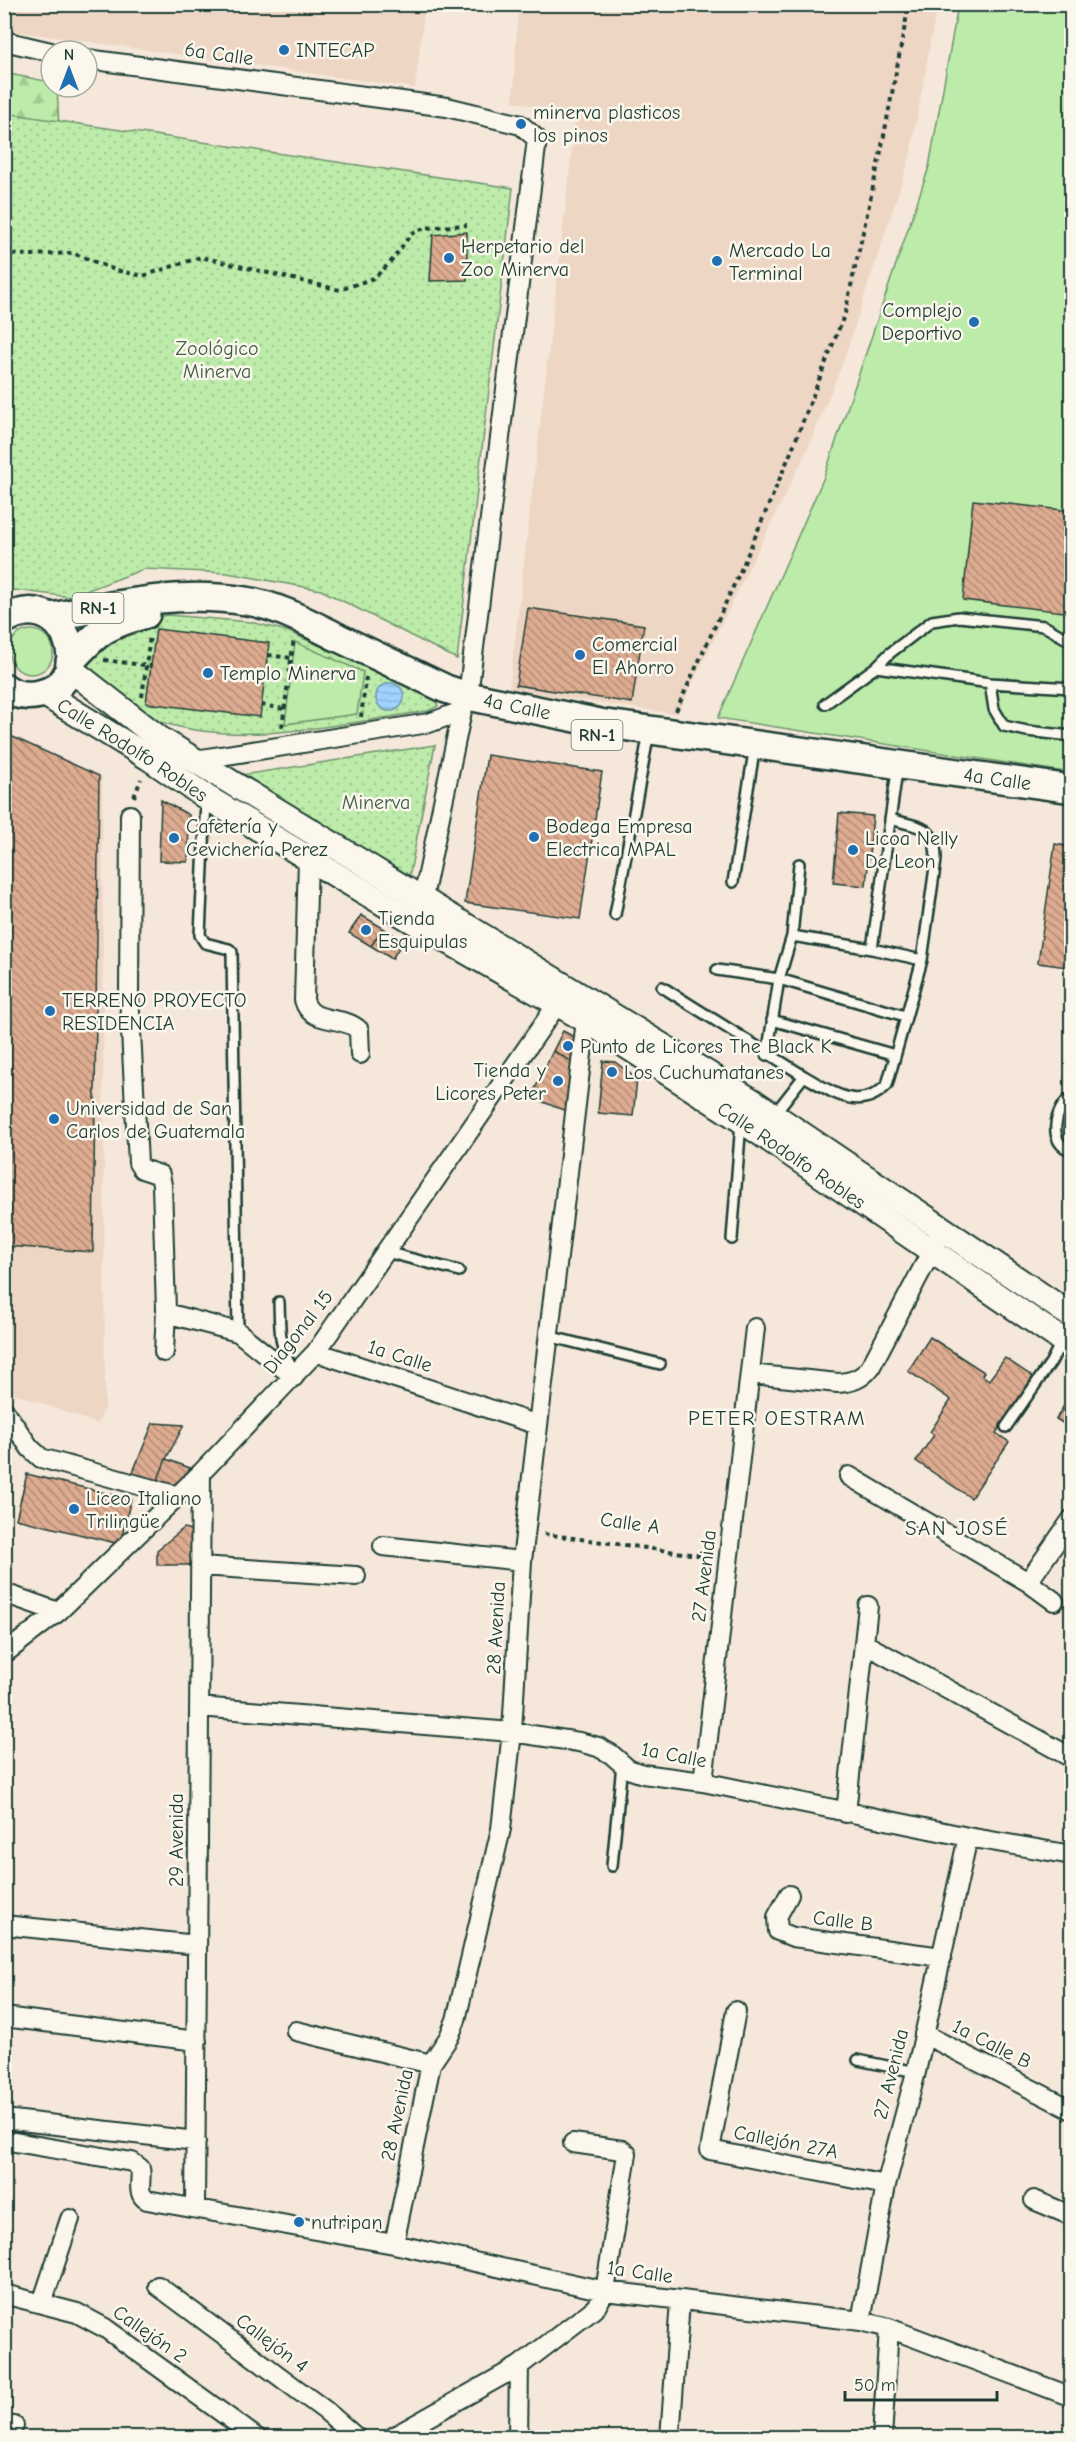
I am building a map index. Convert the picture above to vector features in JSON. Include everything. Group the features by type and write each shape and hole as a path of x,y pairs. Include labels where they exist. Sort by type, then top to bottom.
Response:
{"main road":[{"name":"4a Calle","path":"51,617 170,597 208,597 247,601 285,612 447,689 465,704"},
{"name":"4a Calle","path":"70,665 93,636 111,625 150,613 173,609 223,611 272,620 296,628 465,704 600,723 656,738 753,758 1071,803"},
{"name":"RN-1","path":"4,620 25,612 38,613 51,617 62,627 69,640 70,665 63,679 44,693"},
{"name":"Calle Rodolfo Robles","path":"70,665 160,739 423,898 563,997"},
{"path":"4,687 20,695 44,693"},
{"name":"Calle Rodolfo Robles","path":"44,693 207,797 413,921 590,1012 748,1111 937,1240 1071,1316"},
{"name":"4a Calle","path":"656,738 1071,789"},
{"name":"Calle Rodolfo Robles","path":"748,1111 774,1115 937,1240 1067,1344"}],"street":[{"path":"4,41 39,49"},
{"name":"6a Calle","path":"99,61 447,107 522,125 537,139 465,704"},
{"path":"195,760 429,723 465,704"},
{"path":"413,921 423,898 465,704"},
{"path":"130,815 129,994 135,1131 138,1164 142,1169 160,1175 162,1185 166,1310 164,1352"},
{"path":"308,858 304,1000 306,1007 314,1016 354,1025 359,1030 360,1054"},
{"name":"Diagonal 15","path":"4,1654 58,1612 178,1496 296,1376 316,1352 563,997"},
{"name":"28 Avenida","path":"394,2244 430,2064 449,2037 462,1998 500,1837 512,1732 525,1531 590,1012"},
{"path":"750,1374 838,1383 852,1382 864,1375 870,1368 937,1240"},
{"path":"166,1310 170,1314 238,1332 296,1376"},
{"name":"27 Avenida","path":"703,1782 755,1328"},
{"name":"1a Calle","path":"316,1352 538,1425"},
{"path":"4,1410 30,1448 41,1458 178,1496"},
{"name":"29 Avenida","path":"195,2207 201,1473"},
{"path":"849,1476 1028,1582 1054,1600"},
{"path":"1028,1582 1071,1518"},
{"path":"383,1546 522,1562"},
{"path":"200,1566 356,1576"},
{"path":"4,1593 58,1612"},
{"path":"846,1813 868,1605"},
{"path":"865,1644 1071,1758"},
{"name":"1a Calle","path":"199,1707 512,1732 598,1747 628,1769 643,1774 703,1782 846,1813 1071,1855"},
{"name":"27 Avenida","path":"861,2321 886,2185 916,2072 968,1837"},
{"name":"Calle B","path":"789,1895 777,1917 778,1931 793,1937 942,1957"},
{"path":"4,1925 197,1945"},
{"name":"Callejón 27A","path":"736,2011 710,2150 886,2185"},
{"path":"4,2017 197,2041"},
{"path":"296,2031 430,2064"},
{"name":"1a Calle B","path":"924,2034 1071,2110"},
{"path":"4,2119 196,2141"},
{"name":"1a Calle","path":"9,2141 132,2162 140,2168 142,2197 155,2202 195,2207 394,2244 605,2291 861,2321 890,2328 1071,2397"},
{"path":"391,2438 519,2366 596,2307 605,2291 627,2154 622,2150 573,2143"},
{"path":"1034,2200 1071,2216"},
{"path":"42,2303 70,2219"},
{"name":"Callejón 4","path":"158,2286 326,2411 357,2438"},
{"name":"Callejón 2","path":"4,2294 77,2313 105,2328 257,2438"},
{"path":"670,2438 680,2301"},
{"path":"882,2438 890,2328"},
{"path":"518,2438 519,2366"}],"lane":[{"path":"825,704 876,667 890,653 932,621 959,617 1044,626 1071,642"},
{"path":"876,667 990,683 1071,688"},
{"path":"990,683 994,709 1004,726 1027,732 1071,736"},
{"path":"615,915 656,738"},
{"path":"733,882 753,758"},
{"path":"872,949 896,778"},
{"path":"207,797 200,935 205,944 229,949 232,952 238,1332"},
{"path":"662,987 767,1055 804,1076 848,1098 865,1099 877,1095 887,1085 922,960 935,872 934,837 926,830 890,819"},
{"path":"767,1055 779,979 792,936 799,864"},
{"path":"792,936 922,960"},
{"path":"717,969 779,979 905,1016"},
{"path":"772,1020 895,1055"},
{"path":"774,1115 804,1076"},
{"path":"1071,1097 1065,1101 1060,1112 1055,1134 1056,1142 1063,1149 1071,1150"},
{"path":"732,1239 748,1111"},
{"path":"386,1252 459,1271"},
{"path":"279,1302 284,1353 296,1376"},
{"path":"548,1336 660,1364"},
{"path":"1006,1426 1051,1362 1067,1344"},
{"path":"612,1866 622,1764"},
{"path":"858,2060 916,2072"}],"path":[{"path":"656,738 744,563 791,452 845,314 881,151 909,4"},
{"path":"4,254 73,253 115,270 144,276 201,257 340,290 374,278 390,263 411,234 424,228 467,225"},
{"path":"140,708 148,666 150,634"},
{"path":"282,728 294,638"},
{"path":"268,655 291,658"},
{"path":"98,659 148,666"},
{"path":"361,715 365,685"},
{"path":"261,705 284,709"},
{"path":"130,815 134,796 149,758"},
{"name":"Calle A","path":"525,1531 729,1559"}],"shaded area":[{"name":"INTECAP","path":"5,4 425,4 415,88 99,43 99,39 69,39 5,30"},
{"name":"Mercado La Terminal","path":"518,5 937,5 910,157 842,365 805,455 677,714 509,690 576,116 513,101"},
{"name":"Universidad de San Carlos de Guatemala","path":"4,733 102,777 105,1407 98,1424 5,1390"}],"green space":[{"name":"Complejo Deportivo","path":"958,5 1071,5 1071,773 718,718 824,477 929,167"},
{"path":"4,73 39,80 39,99 58,99 61,168 5,161"},
{"name":"Zoológico Minerva","path":"5,113 513,188 457,659 321,590 227,573 144,569 70,597 15,590 5,596"},
{"path":"168,615 251,622 287,631 399,681 435,700 438,706 428,711 365,721 263,733 198,730 154,720 132,708 89,670 87,660 90,652 154,617"},
{"path":"31,630 46,637 53,652 46,667 31,674 16,667 9,652 16,637"},
{"path":"295,642 363,672 357,714 285,724"},
{"name":"Minerva","path":"435,745 409,878 236,776"}],"water":[{"path":"390,683 400,687 404,697 400,707 390,711 380,707 376,697 380,687"}],"building":[{"name":"Herpetario del Zoo Minerva","path":"467,232 467,280 430,281 433,235"},
{"path":"973,500 1072,511 1072,613 963,600"},
{"name":"Comercial El Ahorro","path":"528,608 644,625 632,703 516,685"},
{"name":"Templo Minerva","path":"156,629 269,643 260,717 146,703"},
{"name":"Universidad de San Carlos de Guatemala","path":"4,733 99,776 93,1252 4,1246"},
{"name":"Bodega Empresa Electrica MPAL","path":"487,755 602,772 580,919 465,903"},
{"name":"Cafetería y Cevichería Perez","path":"161,800 189,815 188,862 159,861"},
{"name":"Licoa Nelly De Leon","path":"839,813 873,816 866,886 833,883"},
{"path":"1055,844 1072,847 1072,940 1067,967 1038,963"},
{"name":"Tienda Esquipulas","path":"361,915 383,928 371,946 349,933"},
{"path":"383,928 403,941 392,959 371,946"},
{"path":"1072,940 1072,967 1067,967"},
{"name":"Punto de Licores The Black K","path":"563,1031 580,1040 578,1065 553,1051"},
{"name":"Tienda y Licores Peter","path":"553,1051 578,1065 573,1114 531,1097"},
{"path":"603,1061 615,1062 637,1079 633,1116 598,1113"},
{"path":"930,1337 984,1372 982,1375 989,1380 1005,1358 1033,1377 996,1433 1009,1442 971,1498 916,1461 934,1435 930,1432 951,1400 908,1371"},
{"path":"1072,1394 1072,1429 1056,1419"},
{"path":"153,1423 184,1425 157,1482 131,1477"},
{"path":"166,1459 190,1468 181,1489 157,1482"},
{"name":"Liceo Italiano Trilingüe","path":"27,1474 131,1499 120,1544 16,1519"},
{"path":"184,1528 198,1532 198,1565 157,1565 157,1550"}],"place":[{"name":"INTECAP","path":"284,50"},
{"name":"minerva plasticos los pinos","path":"521,124"},
{"name":"Herpetario del Zoo Minerva","path":"449,258"},
{"name":"Mercado La Terminal","path":"717,261"},
{"name":"Complejo Deportivo","path":"974,322"},
{"name":"Comercial El Ahorro","path":"580,655"},
{"name":"Templo Minerva","path":"208,673"},
{"name":"Bodega Empresa Electrica MPAL","path":"534,837"},
{"name":"Cafetería y Cevichería Perez","path":"174,838"},
{"name":"Licoa Nelly De Leon","path":"853,850"},
{"name":"Tienda Esquipulas","path":"366,930"},
{"name":"TERRENO PROYECTO RESIDENCIA","path":"50,1011"},
{"name":"Punto de Licores The Black K","path":"568,1046"},
{"name":"Los Cuchumatanes","path":"612,1072"},
{"name":"Tienda y Licores Peter","path":"558,1081"},
{"name":"Universidad de San Carlos de Guatemala","path":"54,1119"},
{"name":"Liceo Italiano Trilingüe","path":"74,1509"},
{"name":"nutripan","path":"299,2222"}],"district":[{"name":"PETER OESTRAM","path":"777,1418"},
{"name":"SAN JOSÉ","path":"957,1528"}]}
